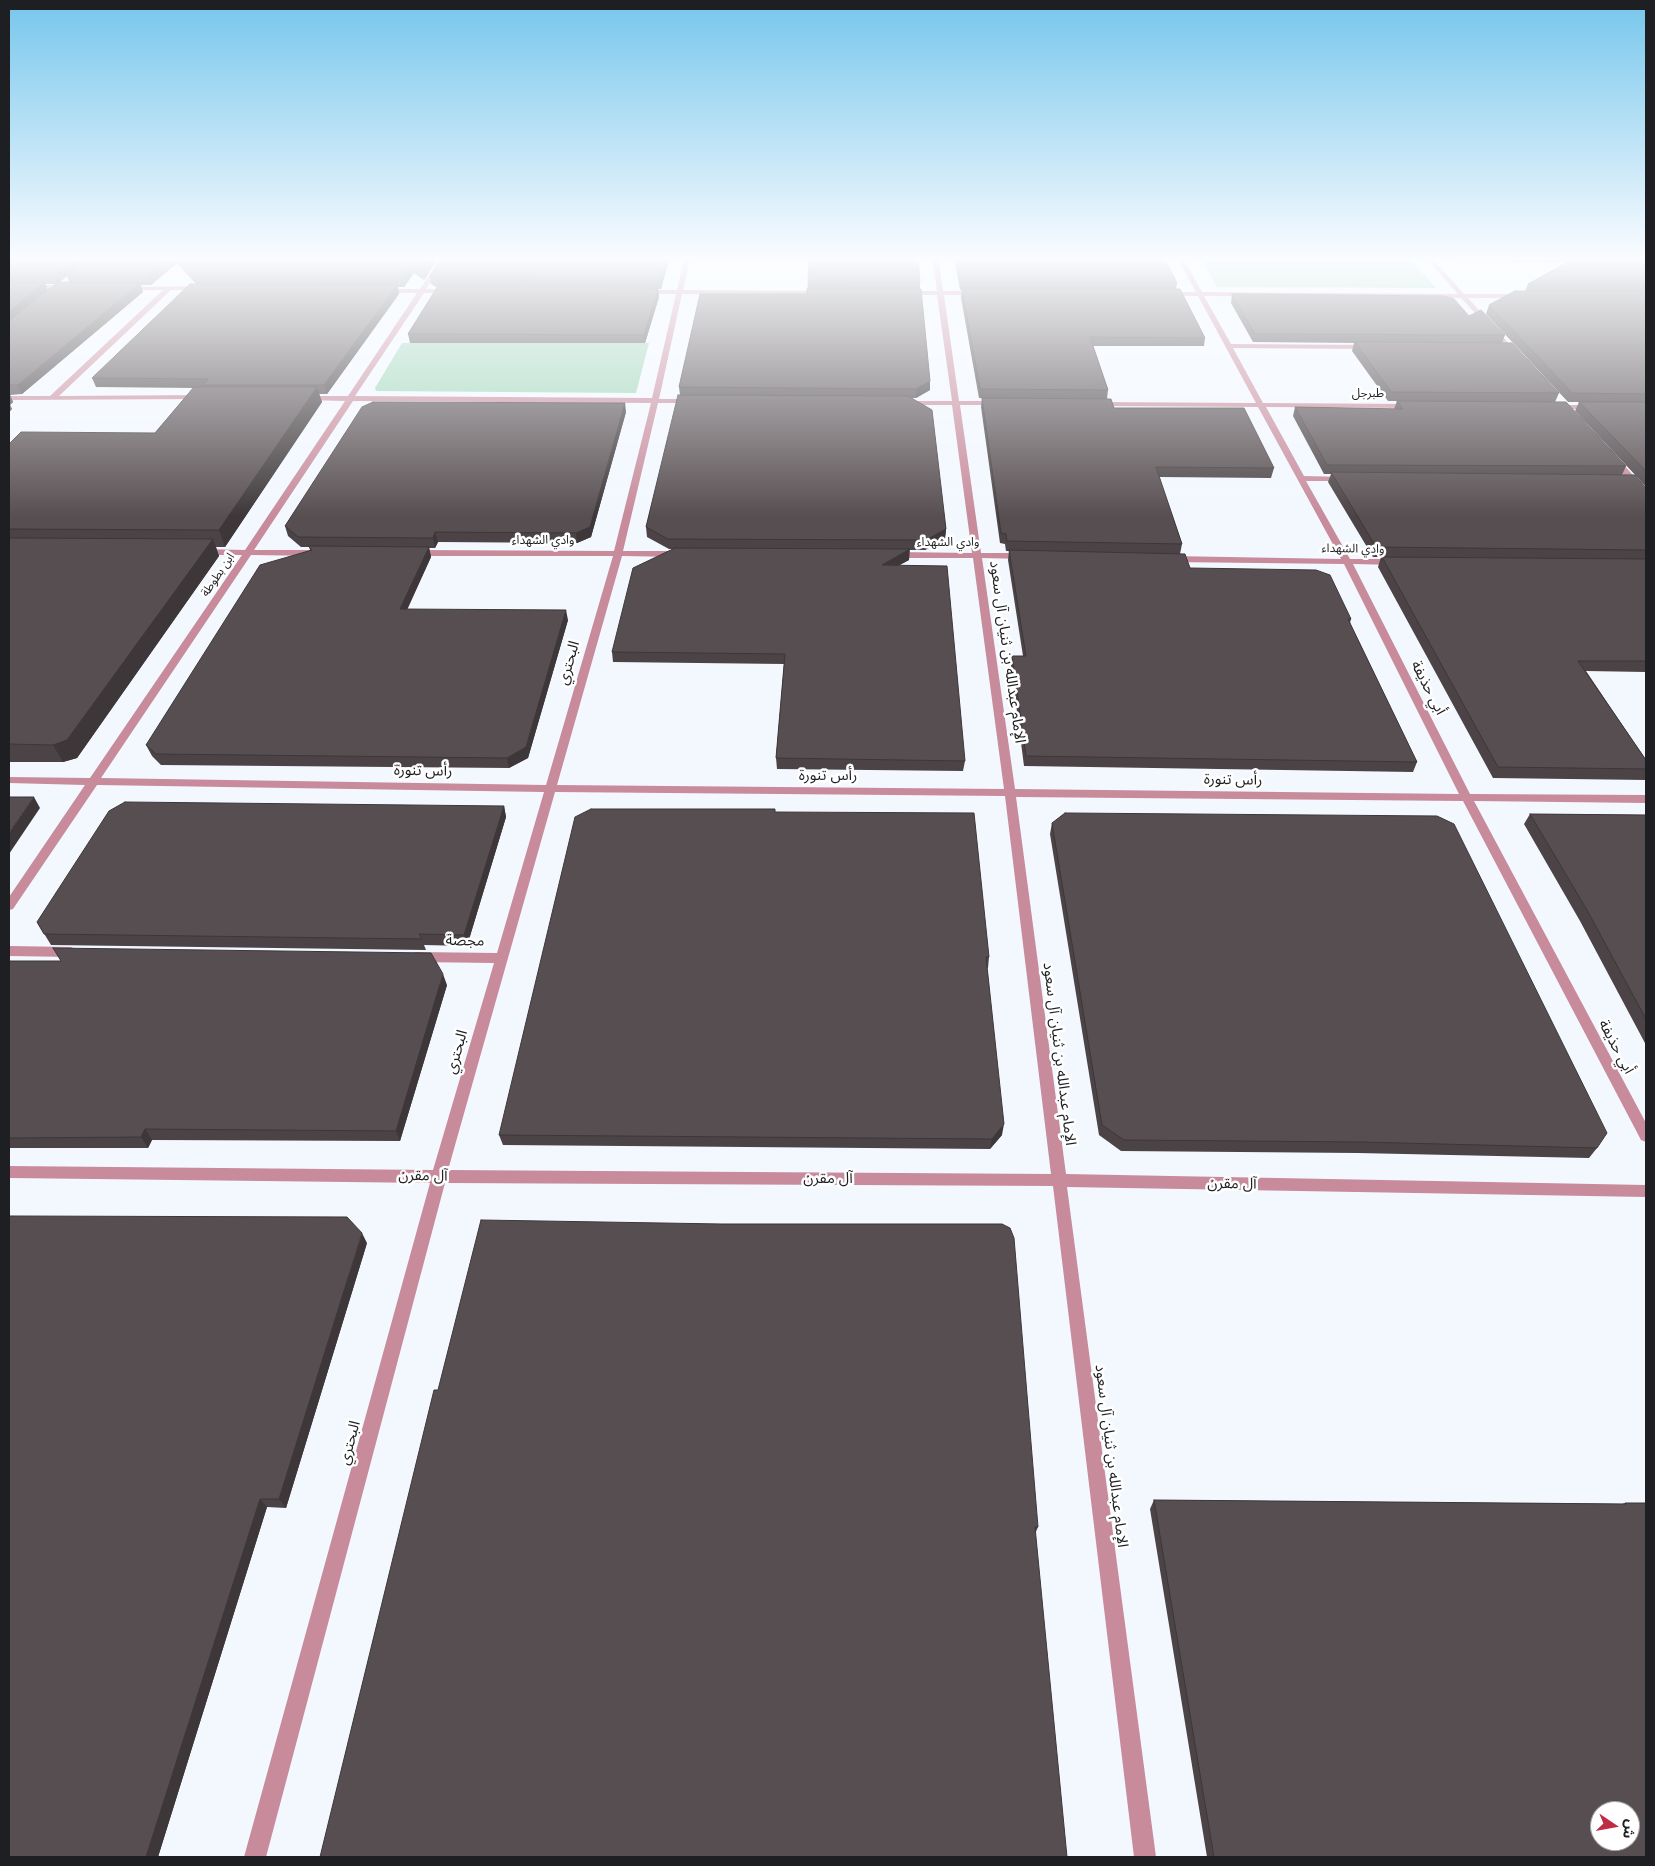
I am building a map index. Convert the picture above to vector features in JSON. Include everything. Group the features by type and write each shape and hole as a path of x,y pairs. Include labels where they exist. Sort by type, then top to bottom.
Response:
{"street":[{"path":"53,397 110,343"},
{"name":"ابن بطوطة","path":"9,906 95,781 387,343"},
{"name":"البحتري","path":"255,1857 439,1176 618,554 668,343"},
{"name":"الإمام عبدالله بن ثنيان آل سعود","path":"947,343 1010,792 1145,1857"},
{"name":"أبي حذيفة","path":"1228,343 1347,562 1467,798 1646,1136"},
{"path":"1506,343 1523,361"},
{"path":"1230,346 1375,347"},
{"path":"1501,348 1510,348"},
{"path":"9,398 209,397"},
{"path":"298,398 697,401"},
{"path":"1560,400 1572,414"},
{"path":"900,403 1010,403"},
{"name":"طبرجل","path":"1089,404 1418,406"},
{"path":"1546,406 1602,407"},
{"path":"1609,454 1646,495"},
{"path":"1301,478 1360,479"},
{"path":"1624,481 1634,481"},
{"path":"188,552 330,553"},
{"name":"وادي الشهداء","path":"408,553 685,554"},
{"name":"وادي الشهداء","path":"883,555 1034,556"},
{"name":"وادي الشهداء","path":"1164,559 1407,562"},
{"name":"رأس تنورة","path":"9,780 550,789 1646,799"},
{"path":"9,951 88,952"},
{"name":"مجصة","path":"402,956 501,958"},
{"name":"آل مقرن","path":"9,1172 1060,1180 1646,1191"}],"green space":[{"path":"402,343 649,343 636,393 376,391 375,388"}],"building":[{"path":"9,343 68,343 18,385 9,385"},
{"path":"128,343 355,343 324,385 203,385 208,379 92,378"},
{"path":"689,343 926,343 930,381 916,389 679,387"},
{"path":"972,343 1092,343 1108,390 980,389"},
{"path":"1356,343 1512,343 1559,393 1391,392"},
{"path":"1525,343 1646,343 1646,394 1572,393"},
{"path":"194,387 317,387 219,530 9,529 9,444 21,432 155,433"},
{"path":"678,395 908,396 932,410 946,529 926,540 668,539 646,527"},
{"path":"982,398 1111,399 1114,408 1244,408 1274,468 1156,467 1182,544 1007,541 1006,534 1001,533"},
{"path":"1397,401 1566,402 1626,466 1327,465 1295,407 1403,409"},
{"path":"373,402 625,403 590,527 576,533 435,532 433,538 298,537 285,526 362,407"},
{"path":"1579,402 1646,402 1646,472 1643,468"},
{"path":"1331,472 1635,475 1646,488 1646,550 1376,547"},
{"path":"9,538 213,539 67,740 53,745 9,744"},
{"path":"308,546 429,547 400,609 566,610 526,747 507,758 156,754 146,745 260,565 312,550"},
{"path":"675,548 910,549 882,565 947,566 965,761 776,758 785,654 612,652 633,568"},
{"path":"1009,550 1185,554 1190,568 1316,570 1330,575 1351,619 1348,619 1417,762 1026,756 1012,656 1026,656"},
{"path":"1382,557 1646,559 1646,661 1578,661 1646,760 1646,769 1498,767"},
{"path":"9,797 34,797 9,833"},
{"path":"125,802 504,806 464,935 419,934 422,939 44,934 37,922 109,811"},
{"path":"591,809 775,809 775,812 974,813 989,957 986,957 1004,1124 992,1139 499,1135 575,817"},
{"path":"1065,813 1437,816 1454,824 1607,1133 1597,1148 1364,1142 1124,1140 1102,1125 1052,823"},
{"path":"1530,814 1646,815 1646,1019 1587,910"},
{"path":"53,948 431,953 443,974 396,1131 145,1129 141,1137 9,1138 9,961 61,961"},
{"path":"9,1216 347,1217 362,1233 279,1499 260,1499 146,1857 9,1857"},
{"path":"481,1220 722,1224 1002,1224 1010,1228 1014,1238 1038,1527 1035,1527 1067,1857 320,1857 434,1390 438,1390"},
{"path":"1154,1500 1646,1503 1646,1857 1214,1857"}]}
